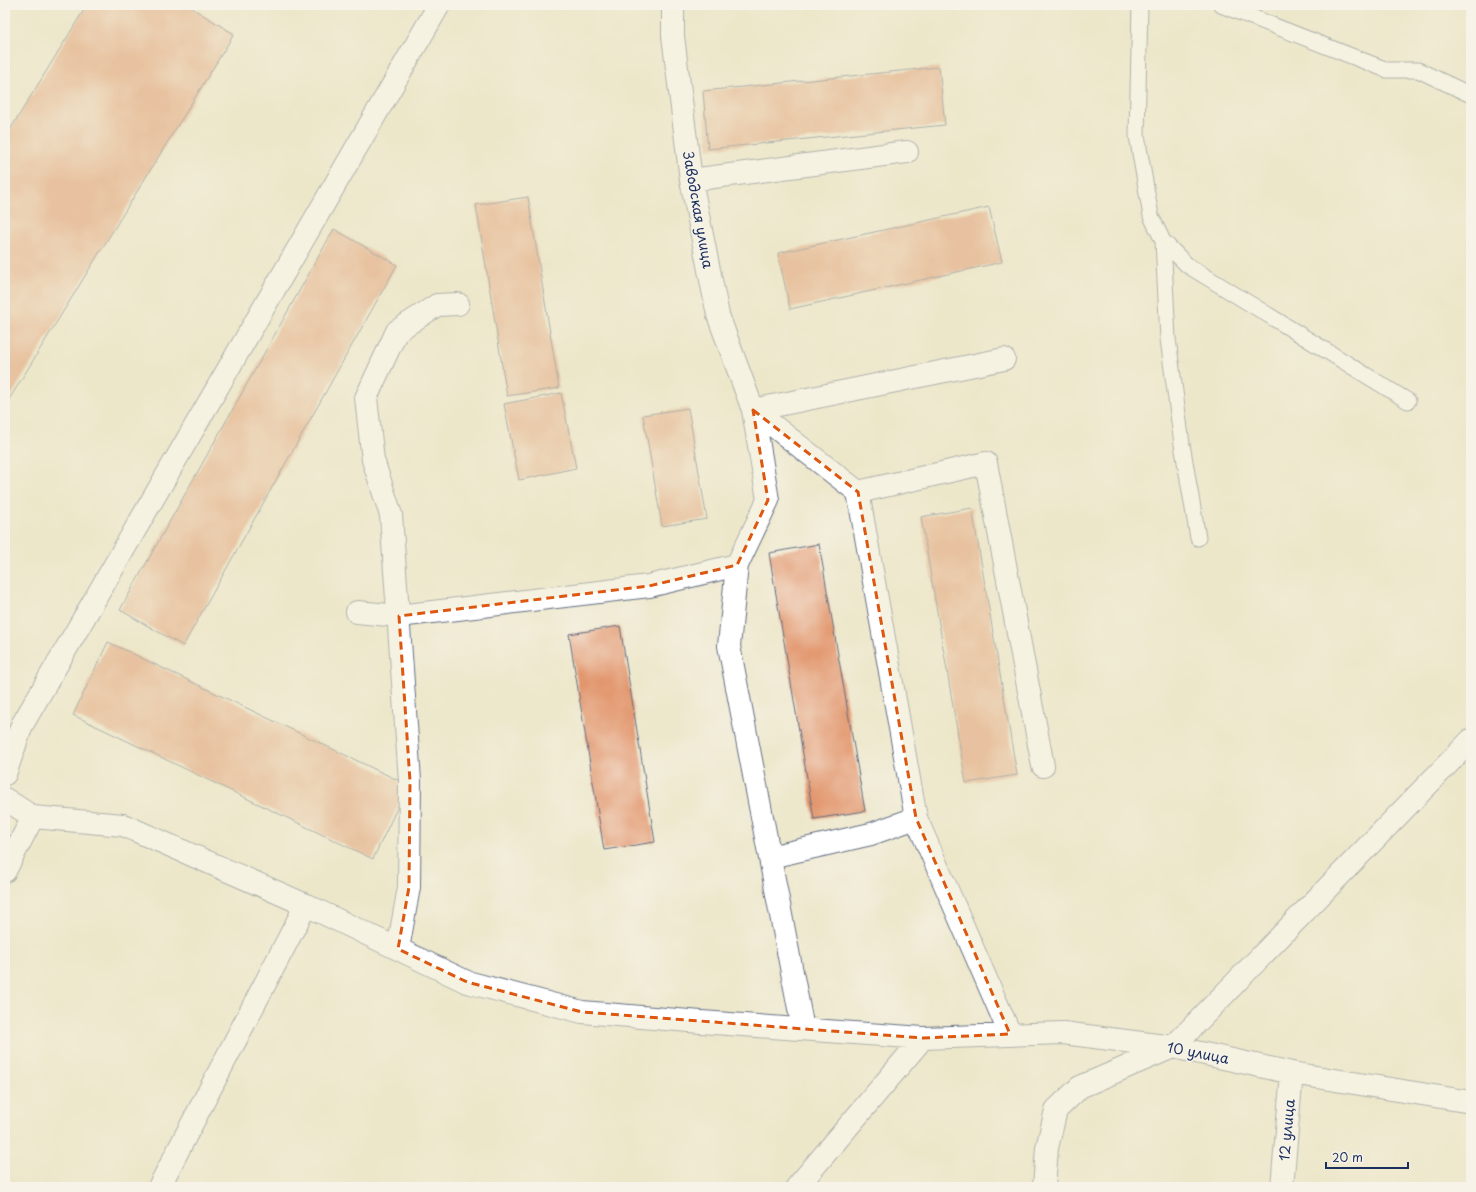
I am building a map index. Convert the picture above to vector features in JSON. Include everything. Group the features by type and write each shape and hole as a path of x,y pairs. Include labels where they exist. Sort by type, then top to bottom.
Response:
{"street":[{"path":"5,774 22,724 439,5"},
{"name":"Заводская улица","path":"674,5 673,36 691,180 718,315 753,410 768,500 736,565"},
{"path":"691,180 907,152"},
{"path":"398,949 409,887 410,789 391,515 373,460 366,398 397,331 437,305 458,304"},
{"path":"753,410 1004,359"},
{"path":"753,410 858,492 916,818 1010,1034"},
{"path":"858,492 986,463 1043,766"},
{"path":"357,612 398,616 649,586 736,565 729,646 803,1029"},
{"path":"1044,1187 1047,1148 1056,1110 1080,1087 1173,1047 1471,740"},
{"path":"5,798 33,817 5,871"},
{"name":"10 улица","path":"33,817 123,825 306,905 466,982 582,1012 923,1038 1063,1033 1173,1047 1292,1073 1471,1102"},
{"path":"770,857 871,834 916,818"},
{"path":"159,1187 306,905"},
{"path":"797,1187 923,1038"},
{"name":"12 улица","path":"1282,1187 1292,1073"}],"lane":[{"path":"1140,5 1137,136 1151,216 1163,241 1188,265 1408,401"},
{"path":"1221,5 1386,70 1418,70 1471,95"},
{"path":"1163,241 1168,339 1182,444 1198,538"}],"highlighted area":[{"path":"753,410 858,492 916,818 1010,1034 923,1038 582,1012 467,982 398,949 409,887 410,781 399,616 649,586 737,565 768,500"}],"building":[{"path":"87,5 187,5 234,34 5,406 5,138"},
{"path":"939,67 945,125 708,149 703,91"},
{"path":"528,197 559,388 507,396 476,205"},
{"path":"989,207 1002,262 790,309 778,253"},
{"path":"334,229 397,265 183,646 120,610"},
{"path":"561,393 576,468 519,480 504,404"},
{"path":"688,408 707,519 662,526 643,415"},
{"path":"972,508 1017,775 966,783 921,517"},
{"path":"819,544 865,811 814,819 769,553"},
{"path":"620,626 655,842 604,850 569,634"},
{"path":"108,642 408,785 373,859 73,715"}]}
